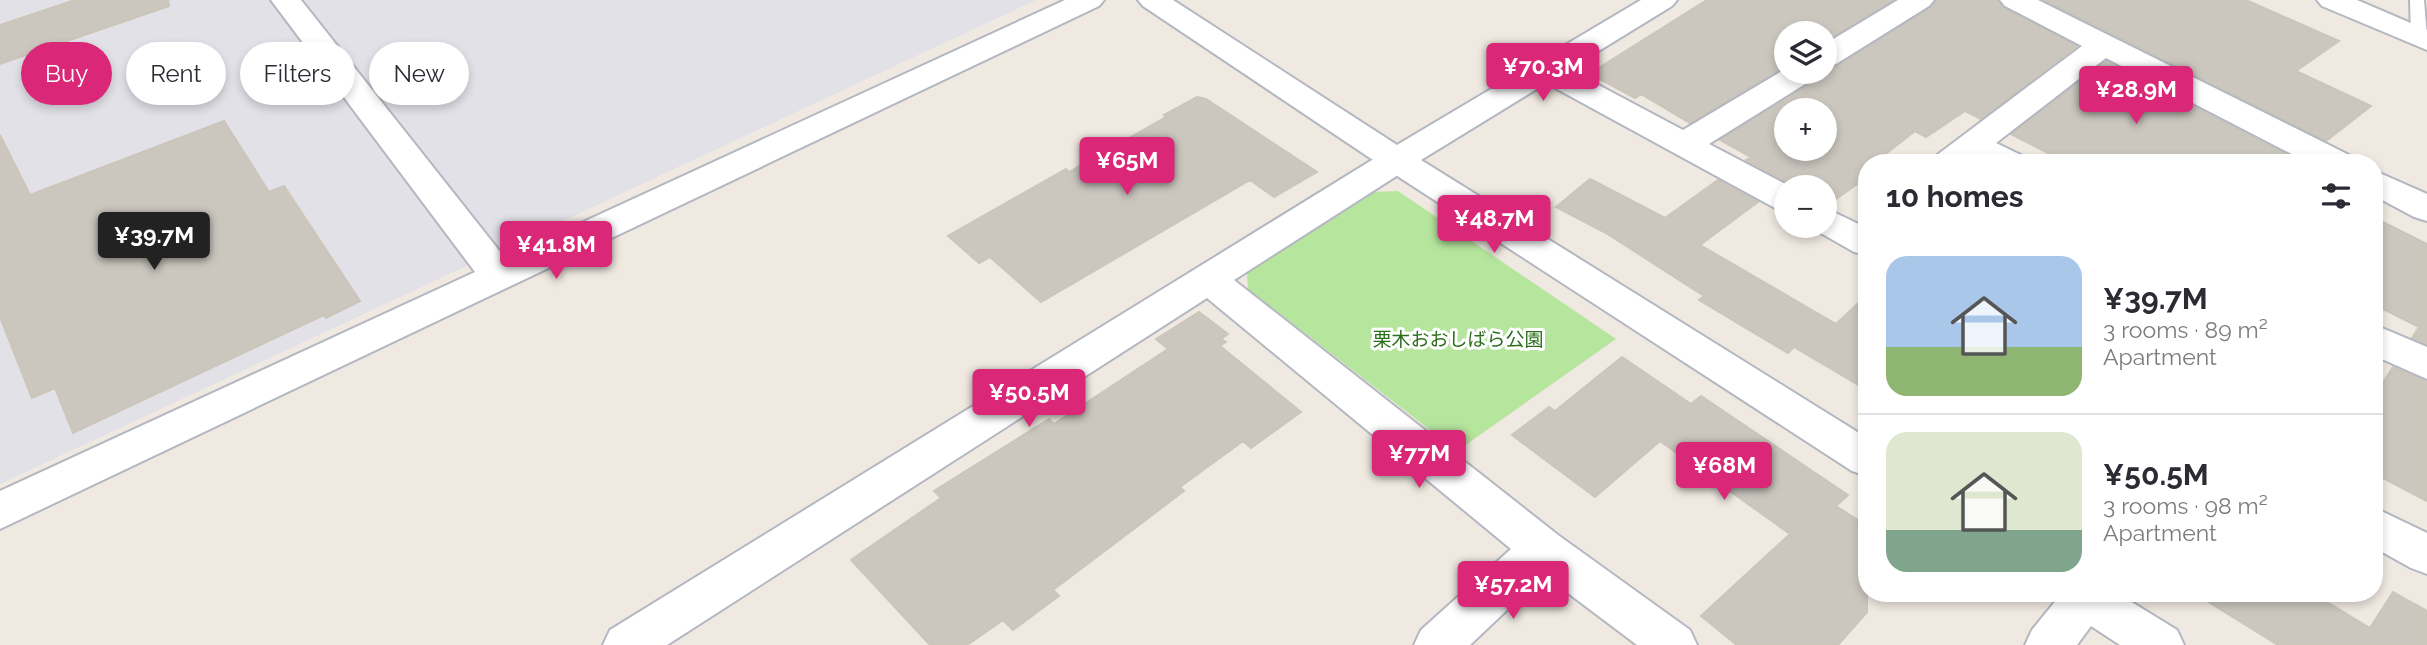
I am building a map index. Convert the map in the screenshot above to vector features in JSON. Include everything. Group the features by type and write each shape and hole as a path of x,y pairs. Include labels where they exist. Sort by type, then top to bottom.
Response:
{"street":[{"path":"286,0 498,276"},
{"path":"0,511 1089,0"},
{"path":"1153,0 1858,453"},
{"path":"627,645 1398,160 1662,0"},
{"path":"1837,51 1919,0"},
{"path":"2015,0 2319,154"},
{"path":"2332,0 2423,39"},
{"path":"1961,154 2105,44"},
{"path":"1546,70 1774,193"},
{"path":"1683,145 1782,84"},
{"path":"2383,186 2427,209"},
{"path":"1208,279 1542,548 1672,645"},
{"path":"2383,343 2427,364"},
{"path":"2383,530 2427,555"},
{"path":"1438,645 1542,548"},
{"path":"2049,645 2079,602"},
{"path":"2095,602 2160,645"}],"lane":[{"path":"2417,0 2423,39"}],"shaded area":[{"path":"0,0 1036,0 0,484"}],"green space":[{"name":"栗木おおしばら公園","path":"1398,191 1616,339 1457,451 1248,289 1247,273 1372,192"}],"building":[{"path":"75,0 168,0 169,6 64,42 21,42 21,57 0,64 0,25"},
{"path":"1707,0 1893,0 1837,34 1837,21 1774,21 1774,74 1690,123 1641,94 1635,98 1598,78 1602,75 1594,71"},
{"path":"1937,0 1997,0 2004,8 2077,46 1981,119 1965,111 1926,137 1915,131 1886,154 1858,154 1858,183 1837,198 1837,175 1774,175 1746,160 1751,157 1720,140 1774,106 1774,161 1837,161 1837,98 1787,98 1809,84 1837,84 1837,66 1930,8"},
{"path":"2044,0 2246,0 2339,41 2296,71 2371,106 2326,141"},
{"path":"2106,61 2285,154 2050,154 2011,134"},
{"path":"1197,97 1206,99 1317,172 1274,197 1250,180 1041,302 990,257 979,263 948,236 1066,169 1069,172"},
{"path":"224,121 269,192 284,186 360,301 326,318 324,315 73,433 55,388 32,398 0,317 0,135 30,195"},
{"path":"1590,179 1665,218 1718,180 1758,202 1700,245 1836,324 1858,303 1858,385 1794,347 1788,353 1699,300 1704,296 1606,233 1556,207"},
{"path":"2383,222 2427,244 2427,344 2412,338 2419,327 2383,309"},
{"path":"1199,312 1228,334 1221,339 1226,342 1220,346 1301,412 1251,448 1243,441 1180,487 1184,491 1053,590 1059,596 1013,630 1003,620 967,645 930,645 851,560 941,498 934,491 1049,419 1054,424 1168,349 1156,339"},
{"path":"1622,357 1691,404 1701,396 1848,495 1836,506 1858,520 1858,602 1867,602 1867,612 1838,645 1737,645 1701,616 1790,534 1660,441 1595,497 1512,435 1549,407 1555,411"},
{"path":"2393,367 2427,382 2427,501 2383,478 2383,383"},
{"path":"2393,592 2427,611 2427,645 2278,645 2209,602 2327,602 2370,628"}]}
